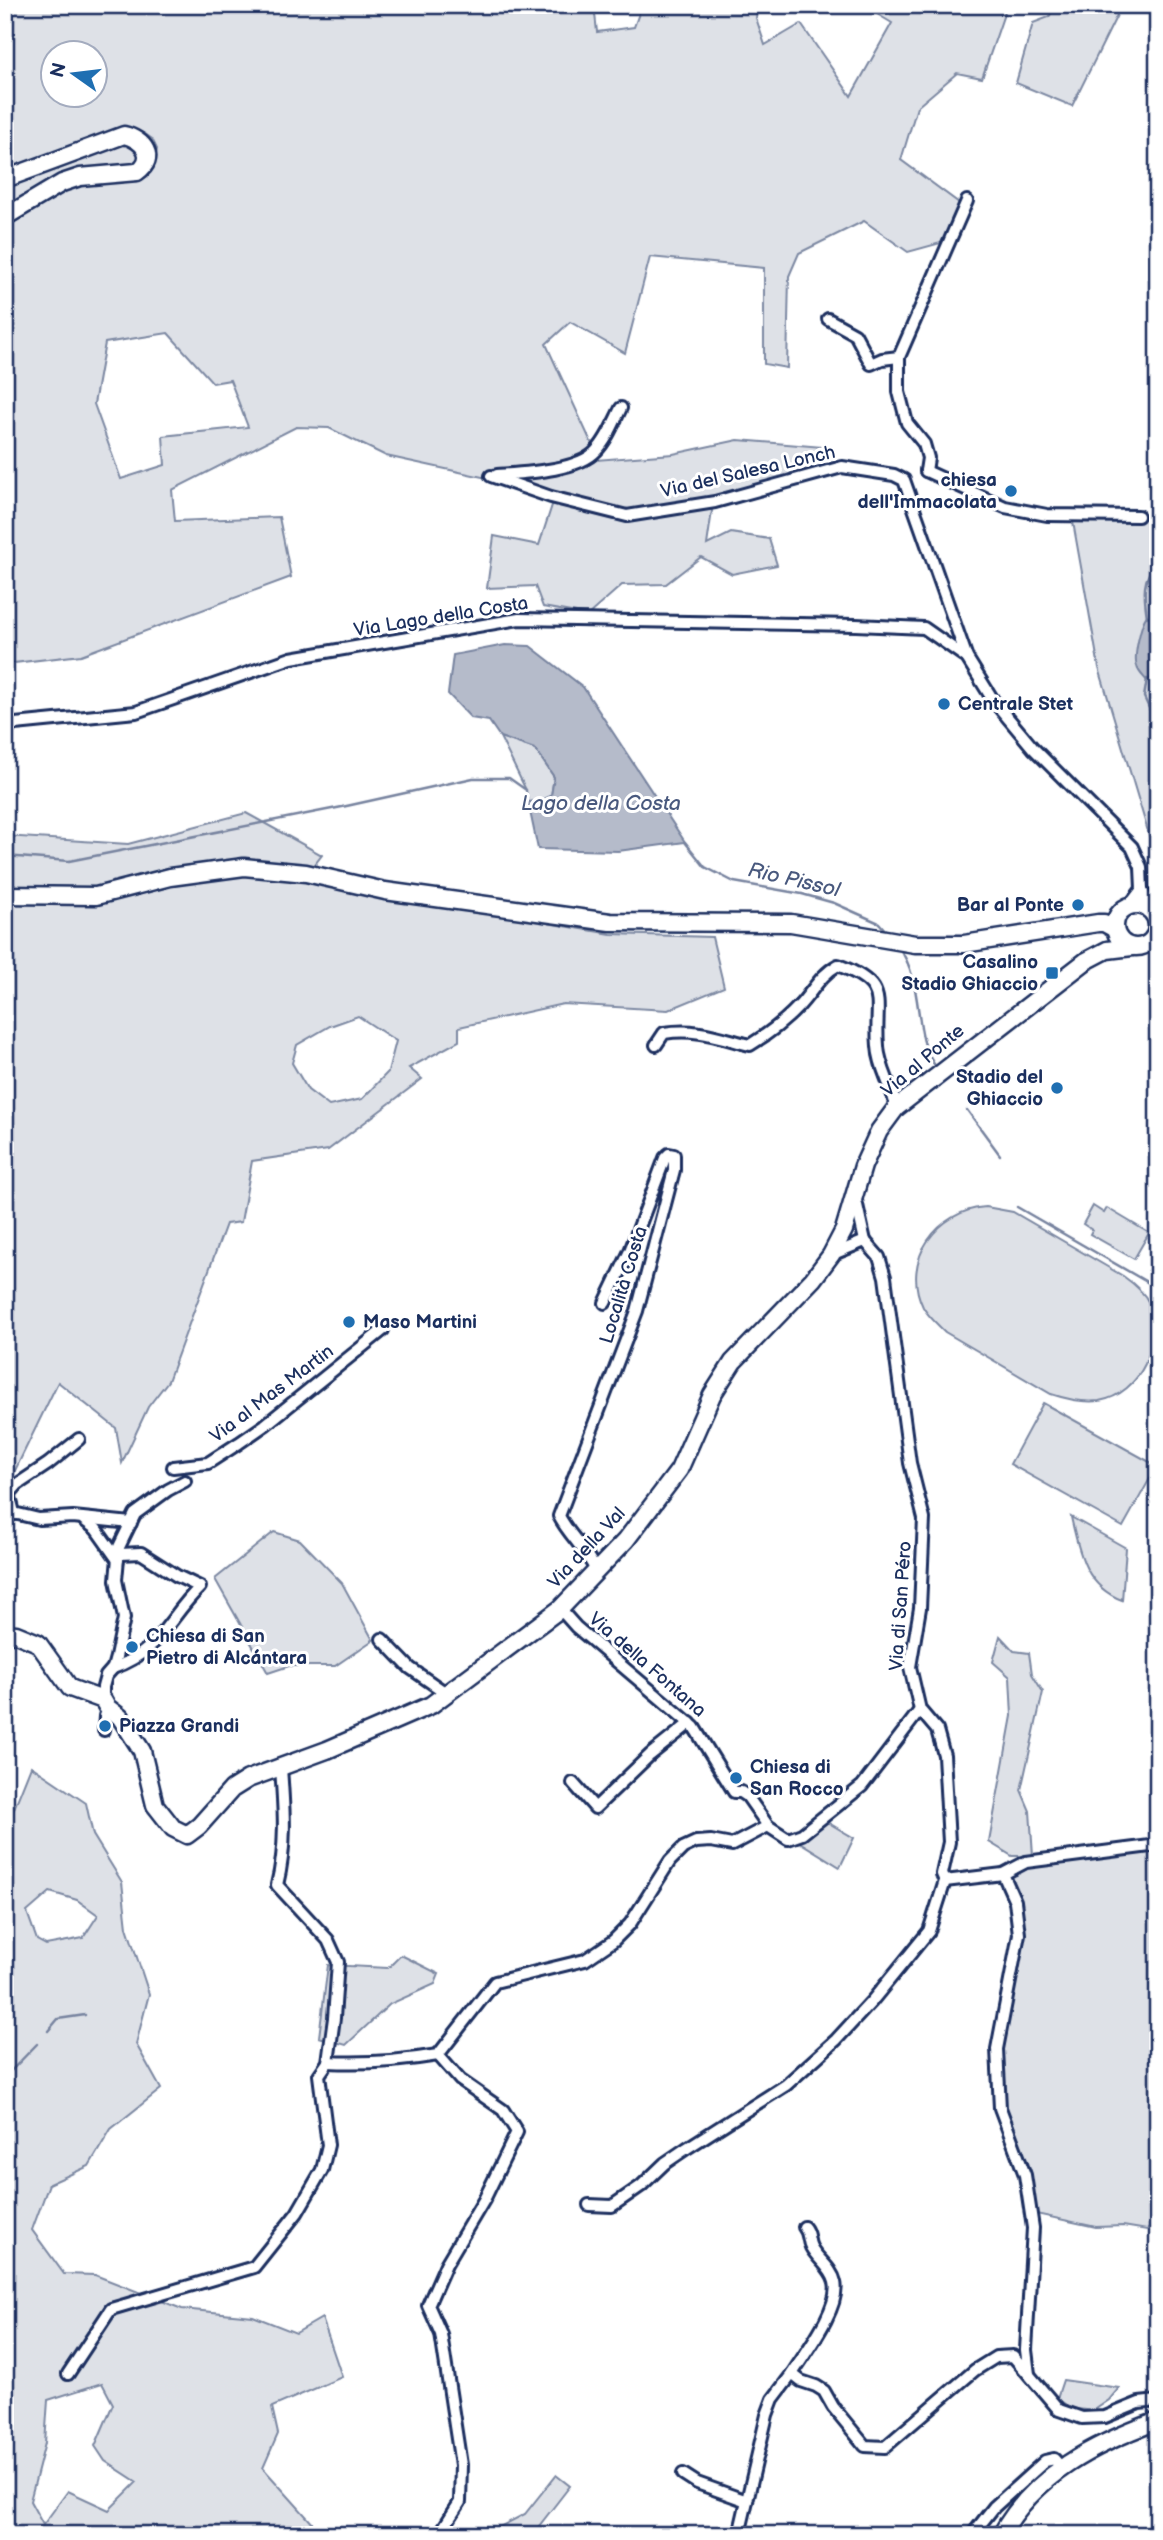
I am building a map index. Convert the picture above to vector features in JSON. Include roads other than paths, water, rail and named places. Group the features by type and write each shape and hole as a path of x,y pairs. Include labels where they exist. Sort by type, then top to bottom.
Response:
{"main road":[{"path":"5,179 124,135 135,137 143,143 146,151 143,168 137,172 80,177 62,183 5,217"},
{"path":"5,895 96,896 170,877 244,867 306,873 385,891 610,922 791,923 915,944 964,944 1104,923 1116,932 1125,944 1132,947 1143,946 1149,943 1156,922 1141,905 1125,908 1080,926"},
{"path":"1116,932 1117,916 1125,908"},
{"name":"Via al Ponte","path":"1107,950 1116,932"},
{"name":"Via al Ponte","path":"831,1255 844,1230 863,1166 879,1131 896,1108 1036,997 1096,954 1132,947"},
{"name":"Via della Val","path":"106,1704 120,1717 142,1751 155,1805 173,1828 187,1835 199,1826 232,1789 248,1779 281,1768 431,1705 560,1609 626,1540 679,1470 712,1395 733,1362 813,1279 831,1255"},
{"path":"5,1633 16,1634 38,1643 70,1688 106,1704"},
{"path":"1001,2535 1029,2495 1061,2468 1097,2446 1158,2421"}],"street":[{"path":"926,471 928,458 924,444 907,423 899,392 899,357 967,201"},
{"path":"828,319 855,334 871,364 882,359 899,357"},
{"name":"Via del Salesa Lonch","path":"621,408 596,452 569,465 534,473 491,476 551,497 627,516 715,502 842,467 894,475 904,480"},
{"path":"1138,516 1047,515 1005,507 926,471 904,480 967,658 993,700 1033,748 1132,847 1141,867 1142,889 1156,922"},
{"name":"Via Lago della Costa","path":"5,725 136,712 291,658 519,619 842,624 924,628 967,658"},
{"path":"1125,908 1142,889"},
{"path":"656,1045 664,1034 685,1030 750,1045 784,1021 801,1004 824,972 838,965 852,970 875,989 879,1001 878,1046 882,1065 894,1093 896,1108"},
{"name":"Località Costa","path":"596,1571 587,1553 559,1516 637,1311 674,1170 674,1155 669,1154 664,1158 630,1251 605,1303"},
{"path":"855,1195 864,1236"},
{"path":"844,1230 864,1236"},
{"path":"831,1255 864,1236"},
{"name":"Via di San Péro","path":"864,1236 879,1257 886,1276 909,1463 918,1488 923,1519 920,1608 911,1667 920,1710"},
{"name":"Via al Mas Martin","path":"173,1467 208,1463 239,1443 383,1329"},
{"path":"79,1438 18,1484 10,1497 10,1514 39,1519 74,1517 131,1523"},
{"path":"104,1730 106,1704 103,1687 106,1676 113,1668 124,1618 116,1580 119,1547 135,1514 184,1481"},
{"path":"84,1520 96,1529 119,1557"},
{"path":"113,1668 130,1662 147,1651 200,1587 141,1553 119,1557"},
{"name":"Via della Fontana","path":"560,1609 576,1627 690,1723 734,1792 747,1796 768,1826 788,1839 803,1834 862,1786 920,1710"},
{"path":"382,1639 410,1668 446,1693"},
{"path":"589,2205 612,2206 641,2186 665,2163 786,2085 836,2040 873,2001 929,1931 945,1881 942,1874 950,1842 944,1755 937,1730 920,1710"},
{"path":"573,1783 595,1808 650,1755 690,1723"},
{"path":"68,2374 111,2309 254,2267 297,2213 322,2170 328,2145 319,2075 328,2062 338,1962 328,1940 277,1885 284,1857 286,1822 281,1768"},
{"path":"328,2062 365,2063 439,2055 495,1982 585,1959 613,1941 631,1924 670,1861 683,1848 696,1842 711,1840 732,1845 768,1826"},
{"path":"945,1881 1003,1874 1026,1862 1158,1845"},
{"path":"1003,1874 1015,1901 1018,1934 997,2049 1000,2108 1025,2175 1033,2228 1026,2350 1029,2374"},
{"path":"439,2055 460,2080 503,2110 517,2132 484,2200 446,2264 428,2305 441,2334 461,2465 460,2502 439,2535"},
{"path":"739,2535 773,2399 792,2374 836,2297 835,2281 810,2246 809,2233 804,2227"},
{"path":"792,2374 824,2391 833,2407 865,2445 885,2447 975,2370 996,2357 1013,2356 1059,2410 1082,2418 1105,2417 1139,2403 1158,2402"},
{"path":"972,2535 994,2507 1045,2461 1054,2459 1061,2468"},
{"path":"683,2474 697,2483 747,2501"}],"water":[{"path":"1147,615 1158,623 1158,671 1147,681 1138,668 1136,655 1140,632"},
{"name":"Lago della Costa","path":"505,645 530,646 583,687 685,842 618,851 538,849 528,802 551,796 554,777 535,749 500,737 489,721 471,718 448,694 453,655"}],"waterway":[{"path":"1147,617 1146,581 1158,562"},
{"path":"1147,679 1144,697 1158,728"},
{"path":"5,856 69,861 473,778 509,778 526,790"},
{"name":"Rio Pissol","path":"685,842 705,867 734,882 802,894 834,903 879,923 887,932"},
{"name":"Rio Pissol","path":"899,948 912,976 923,1039 934,1064"},
{"name":"Rio Pissol","path":"967,1110 1000,1155"},
{"name":"Rio Pissol","path":"1017,1207 1152,1285"},
{"path":"48,2031 58,2019 85,2015"},
{"path":"5,2077 37,2044"}],"place":[{"name":"chiesa dell'Immacolata","path":"1011,491"},
{"name":"Centrale Stet","path":"944,704"},
{"name":"Bar al Ponte","path":"1078,905"},
{"name":"Casalino Stadio Ghiaccio","path":"1052,973"},
{"name":"Stadio del Ghiaccio","path":"1057,1088"},
{"name":"Maso Martini","path":"349,1322"},
{"name":"Chiesa di San Pietro di Alcántara","path":"132,1647"},
{"name":"Piazza Grandi","path":"105,1726"},
{"name":"Chiesa di San Rocco","path":"736,1778"}]}
